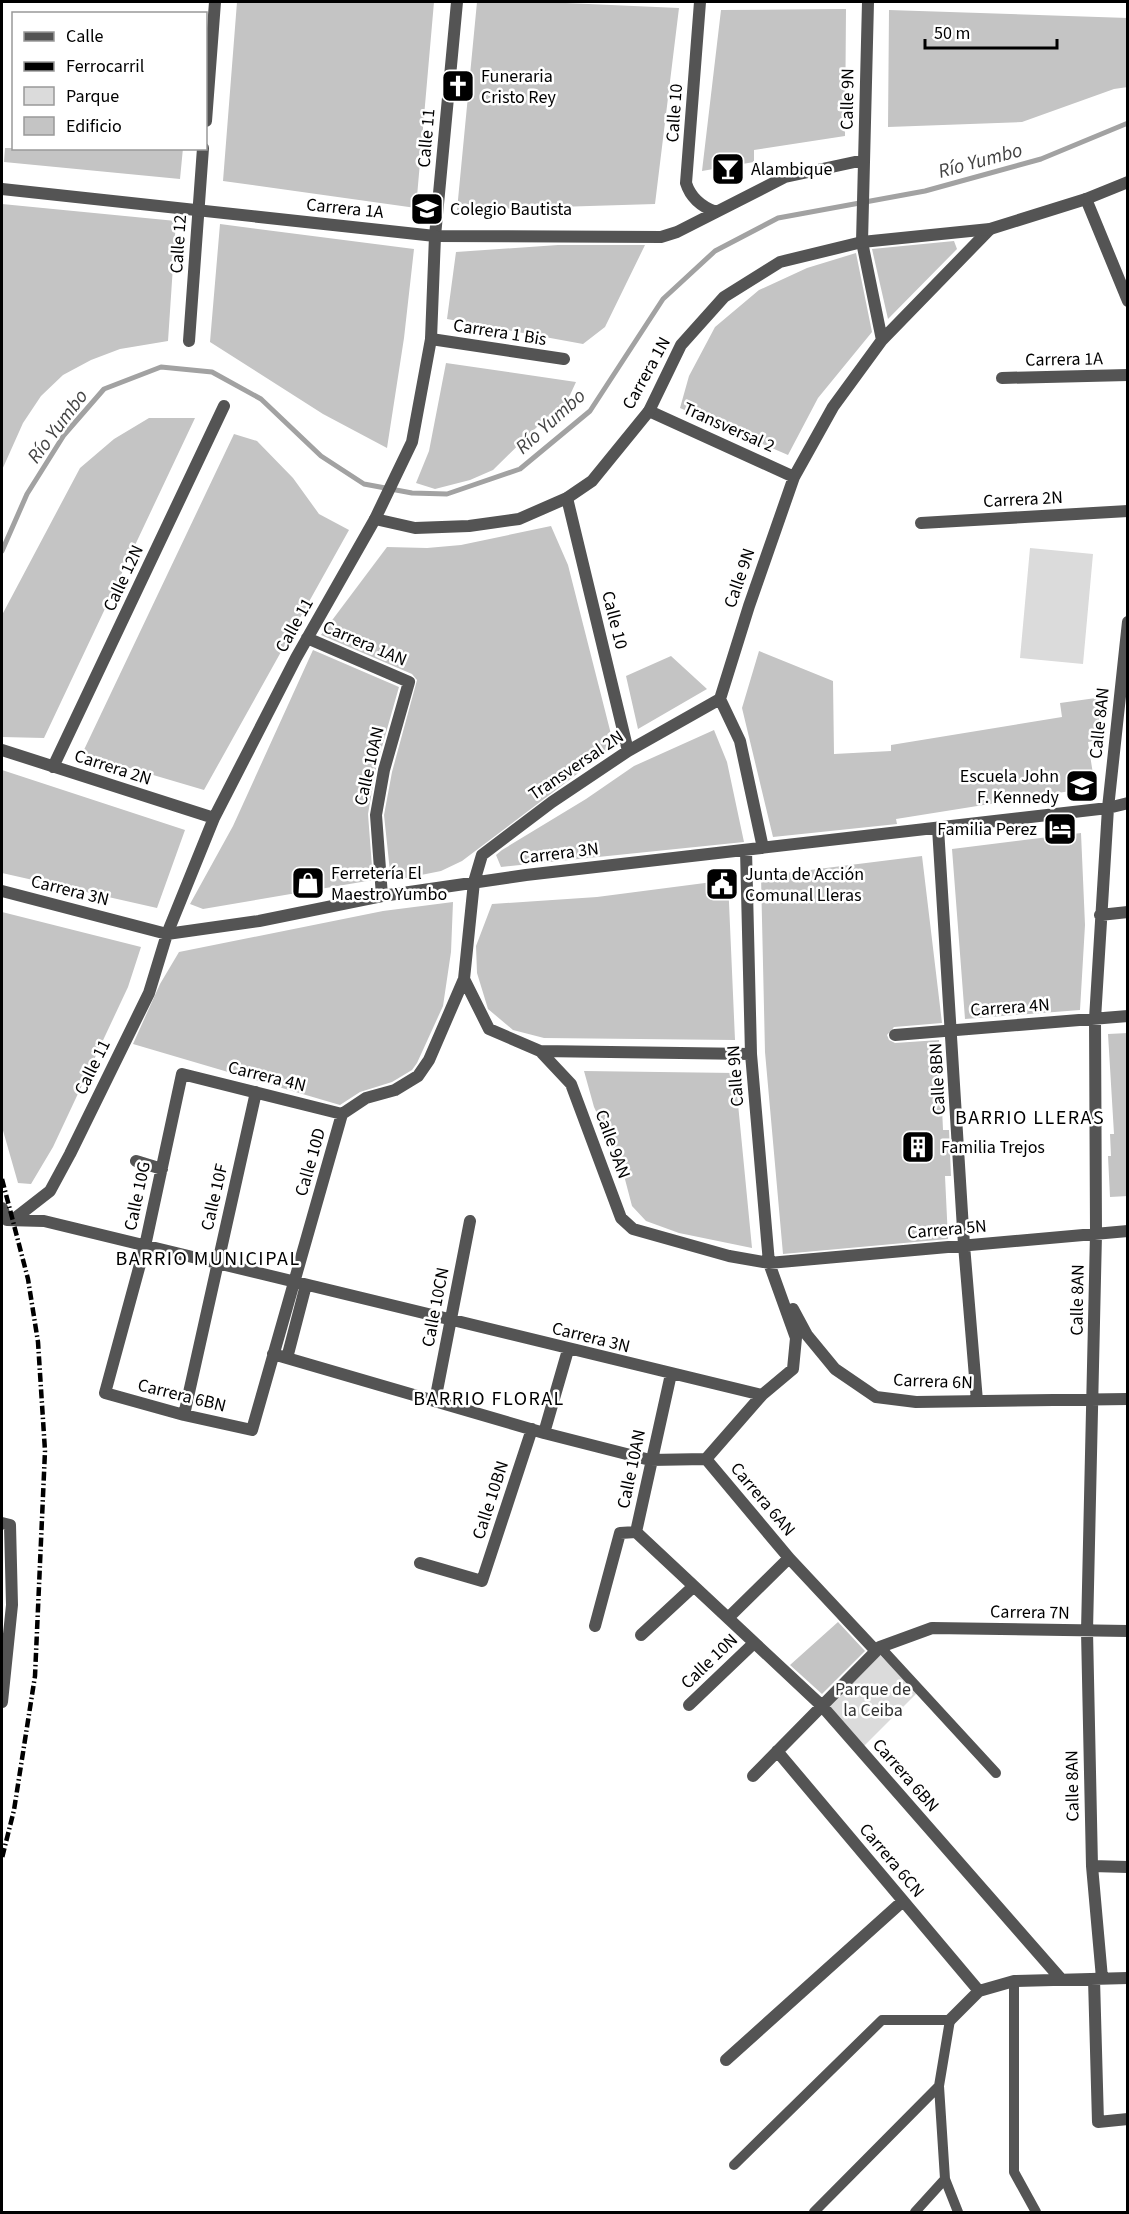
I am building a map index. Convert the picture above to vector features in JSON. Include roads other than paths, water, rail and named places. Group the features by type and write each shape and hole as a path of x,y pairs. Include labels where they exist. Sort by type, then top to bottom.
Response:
{"street":[{"path":"207,108 215,2"},
{"name":"Calle 11","path":"7,1223 50,1191 70,1154 149,993 167,934 214,818 307,638 376,517 412,442 431,339 435,236 457,2"},
{"name":"Calle 10","path":"700,2 686,183 689,192 703,208 716,212"},
{"name":"Calle 9N","path":"868,2 862,242 882,340"},
{"name":"Calle 12","path":"189,341 203,150"},
{"name":"Carrera 1A","path":"2,189 435,236 661,237 678,232 785,177 864,160"},
{"name":"Carrera 1N","path":"376,517 415,528 469,526 519,519 567,498 592,481 649,411 681,345 724,297 780,262 862,242 990,229 1086,199 1128,182"},
{"path":"1086,199 1128,301"},
{"name":"Calle 9N","path":"720,699 749,606 794,477 832,407 882,340 990,229"},
{"name":"Carrera 1 Bis","path":"431,339 564,359"},
{"name":"Carrera 1A","path":"1002,378 1128,375"},
{"name":"Calle 12N","path":"53,767 224,406"},
{"name":"Transversal 2","path":"649,411 794,477"},
{"name":"Calle 10","path":"567,498 628,751"},
{"name":"Carrera 2N","path":"921,523 1128,511"},
{"name":"Calle 8AN","path":"1128,622 1108,808 1095,1019 1096,1234 1087,1631 1092,1866 1098,1978 1098,2122 1128,2119"},
{"name":"Carrera 1AN","path":"307,638 409,682"},
{"name":"Calle 10AN","path":"382,896 376,815 384,770 409,682"},
{"path":"720,699 740,741 763,848"},
{"name":"Transversal 2N","path":"474,882 482,855 552,802 628,751 720,699"},
{"name":"Carrera 2N","path":"2,750 214,818"},
{"name":"Carrera 3N","path":"2,891 167,934 259,921 382,896 474,882 1108,808 1128,803"},
{"name":"Calle 8BN","path":"938,828 953,1029 964,1245 977,1401"},
{"name":"Calle 9N","path":"746,850 751,1054 769,1263"},
{"name":"Calle 10D","path":"252,1430 273,1354 300,1284 342,1114 366,1098 395,1090 418,1076 429,1060 464,979 474,882"},
{"path":"1100,915 1128,912"},
{"name":"Calle 9AN","path":"464,979 489,1029 540,1051 572,1084 621,1218 633,1228 729,1256 769,1263"},
{"name":"Carrera 4N","path":"895,1035 1128,1016"},
{"path":"540,1051 751,1054"},
{"name":"Carrera 4N","path":"182,1074 342,1114"},
{"name":"Calle 10G","path":"105,1393 145,1246 182,1074"},
{"name":"Calle 10F","path":"184,1415 256,1092"},
{"path":"136,1161 162,1169"},
{"path":"2,1208 7,1223"},
{"name":"Carrera 3N","path":"7,1223 44,1221 568,1350 762,1395"},
{"name":"Calle 10CN","path":"435,1401 470,1221"},
{"name":"Carrera 5N","path":"769,1263 1128,1231"},
{"path":"706,1460 762,1395 793,1369 796,1338 769,1263"},
{"name":"Carrera 6N","path":"769,1263 807,1335 835,1369 876,1397 916,1402 1128,1399"},
{"path":"287,1358 300,1284"},
{"path":"544,1433 568,1350"},
{"name":"Carrera 6AN","path":"273,1354 544,1433 650,1460 706,1460 789,1558 996,1773"},
{"name":"Calle 10AN","path":"595,1626 620,1533 636,1532 650,1460 671,1374"},
{"name":"Carrera 6BN","path":"105,1393 184,1415 252,1430"},
{"name":"Calle 10BN","path":"420,1563 482,1581 532,1429"},
{"path":"2,1694 7,1604 6,1524"},
{"name":"Carrera 6BN","path":"636,1532 822,1706 1061,1979"},
{"name":"Calle 10N","path":"728,1618 789,1558"},
{"path":"641,1635 694,1586"},
{"name":"Carrera 7N","path":"878,1649 932,1628 1128,1631"},
{"name":"Calle 10N","path":"689,1706 754,1643"},
{"path":"753,1776 878,1649"},
{"name":"Carrera 6CN","path":"777,1751 979,1991"},
{"path":"1092,1866 1128,1867"},
{"path":"726,2060 903,1902"},
{"path":"958,2212 945,2180 939,2086 950,2020 979,1991 1014,1981 1128,1978"},
{"path":"1014,1981 1014,2172 1036,2212"},
{"path":"734,2165 882,2020 950,2020"},
{"path":"814,2212 939,2086"},
{"path":"915,2212 945,2180"}],"waterway":[{"name":"Río Yumbo","path":"2,551 27,494 64,435 104,389 161,367 212,372 261,399 321,456 364,484 412,493 447,494 520,469 590,411 663,299 715,251 778,218 925,191 1041,159 1128,123"}],"railway":[{"path":"2,1179 28,1279 38,1342 45,1451 35,1676 14,1810 2,1858"}],"place":[{"name":"Funeraria Cristo Rey","path":"458,86"},
{"name":"Alambique","path":"728,169"},
{"name":"Colegio Bautista","path":"427,209"},
{"name":"Escuela John F. Kennedy","path":"1082,786"},
{"name":"Familia Perez","path":"1060,829"},
{"name":"Ferretería El Maestro Yumbo","path":"308,883"},
{"name":"Junta de Acción Comunal Lleras","path":"722,884"},
{"name":"Familia Trejos","path":"918,1147"}],"district":[{"name":"BARRIO LLERAS","path":"1030,1117"},
{"name":"BARRIO MUNICIPAL","path":"208,1258"},
{"name":"BARRIO FLORAL","path":"489,1398"}],"park label":[{"name":"Parque de la Ceiba","path":"873,1699"}]}
